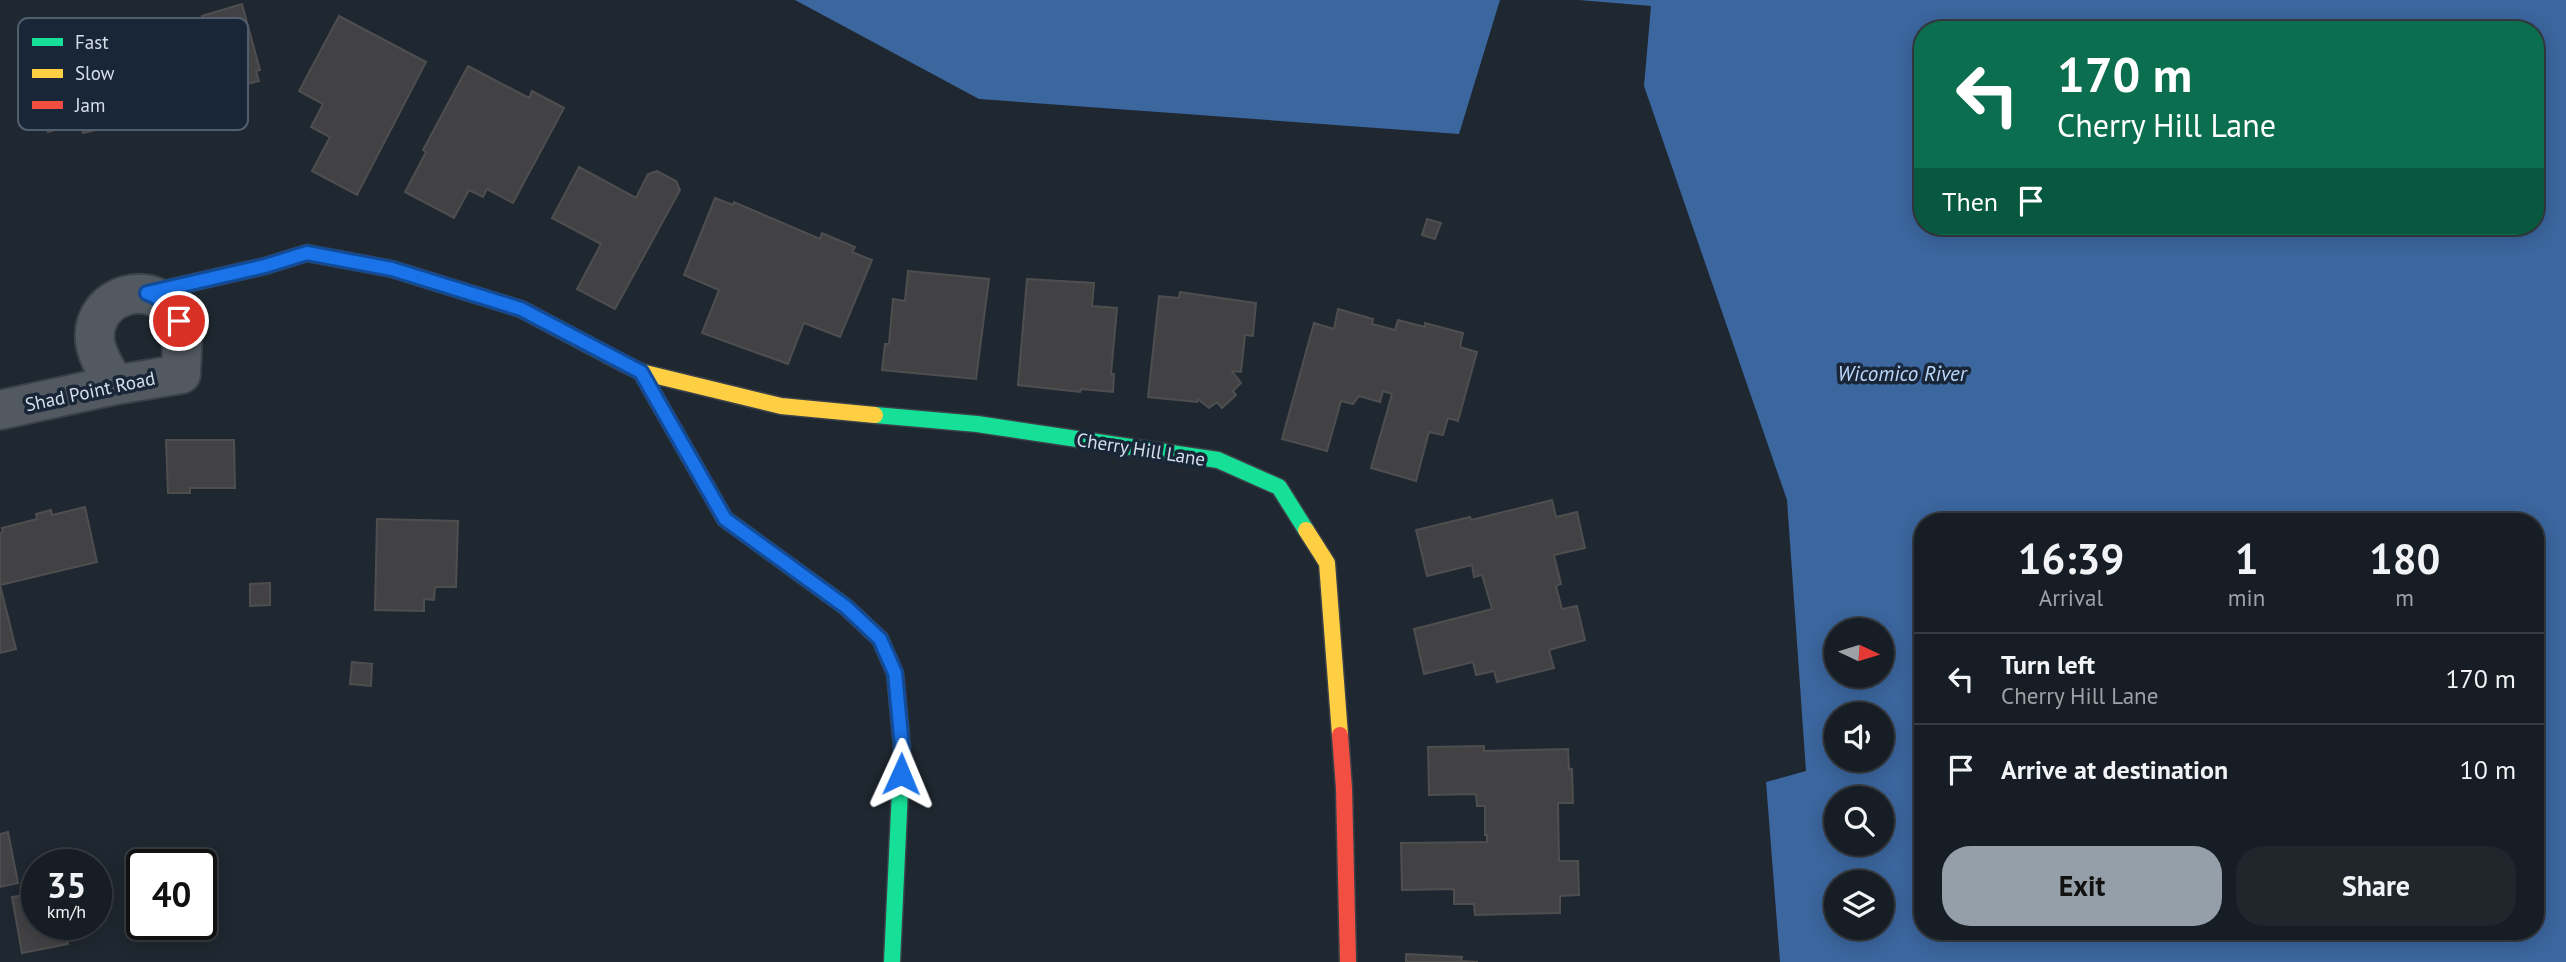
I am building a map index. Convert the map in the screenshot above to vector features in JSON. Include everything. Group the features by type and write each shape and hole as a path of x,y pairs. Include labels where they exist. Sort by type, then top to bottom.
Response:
{"street":[{"name":"Cherry Hill Lane","path":"115,385 99,356 94,329 108,304 120,296 134,292 147,293 265,266 307,253 392,269 521,309 641,372 780,406 976,424 1218,460 1279,487 1327,563 1343,788 1348,962"},
{"name":"Shad Point Road","path":"0,410 181,374 179,321 172,309 161,299 147,293"},
{"path":"641,372 725,519 846,607 880,639 895,673 902,747 892,962"}],"water":[{"path":"795,0 1500,0 1459,134 979,99"},
{"name":"Wicomico River","path":"1579,0 2566,0 2566,962 1780,962 1766,782 1806,771 1787,500 1644,86 1651,6"}],"building":[{"path":"242,4 246,18 203,18"},
{"path":"339,16 426,62 357,195 312,171 330,137 311,127 323,104 299,91"},
{"path":"248,26 260,70 256,71 259,81 248,84"},
{"path":"468,66 529,98 532,91 564,108 513,203 487,189 483,197 469,190 454,218 405,192 426,152 423,150"},
{"path":"579,167 636,198 648,174 657,171 676,181 680,190 615,309 577,289 601,244 552,218"},
{"path":"715,198 733,205 734,202 820,239 822,233 855,247 852,252 872,260 840,337 804,323 788,364 702,333 719,290 684,275"},
{"path":"1427,219 1441,223 1435,239 1422,235"},
{"path":"908,271 989,279 976,379 882,370 885,344 889,344 893,299 905,301"},
{"path":"1027,279 1094,283 1092,306 1117,308 1111,374 1114,374 1113,392 1081,389 1080,392 1018,385"},
{"path":"1180,292 1256,303 1253,336 1245,335 1241,372 1232,371 1241,383 1233,391 1236,395 1222,408 1217,402 1209,408 1198,399 1197,402 1148,397 1159,296 1179,298"},
{"path":"1338,309 1373,319 1372,324 1395,330 1398,320 1425,327 1425,323 1463,333 1460,347 1477,352 1458,421 1448,418 1443,435 1429,432 1416,481 1371,468 1392,394 1383,391 1380,402 1359,396 1353,404 1341,401 1327,451 1282,439 1314,323 1334,329"},
{"path":"166,440 234,440 235,488 190,488 190,493 168,493"},
{"path":"1552,500 1556,517 1577,512 1585,548 1554,555 1561,584 1556,586 1562,609 1577,606 1585,640 1549,650 1554,668 1497,682 1494,671 1476,675 1473,662 1424,674 1414,629 1492,609 1482,575 1474,577 1472,565 1427,576 1416,530"},
{"path":"85,507 97,562 0,585 2,528 37,519 36,514 51,510 52,515"},
{"path":"377,519 458,521 456,587 435,587 434,600 424,599 424,611 375,610"},
{"path":"270,583 270,605 250,606 250,584"},
{"path":"0,585 16,649 0,653"},
{"path":"352,662 372,664 371,686 350,684"},
{"path":"1484,746 1484,751 1568,749 1569,769 1572,769 1573,803 1558,803 1559,861 1578,861 1579,895 1560,896 1560,913 1475,915 1474,904 1454,904 1454,889 1402,890 1401,843 1487,842 1485,806 1477,806 1476,794 1429,795 1428,747"},
{"path":"8,832 18,883 0,887 0,834"},
{"path":"21,896 21,940 67,940 68,944 22,953 12,897"},
{"path":"1406,954 1462,957 1461,961 1478,962 1406,962"}],"traffic: fast":[{"path":"147,293 265,266 307,253 392,269 521,309 619,361"},
{"path":"641,372 725,519 846,607 880,639 895,673 902,747 892,962"},
{"path":"875,415 977,424 1218,460 1279,487 1306,530"}],"traffic: slow":[{"path":"619,361 641,372 781,406 875,415"},
{"path":"1306,530 1327,563 1340,735"}],"traffic: jam":[{"path":"1340,735 1344,788 1348,962"}],"route":[{"path":"179,321 172,309 161,299 147,293 265,266 307,253 392,269 521,309 641,372 725,519 846,607 880,639 895,673 902,747 901,774"}]}
